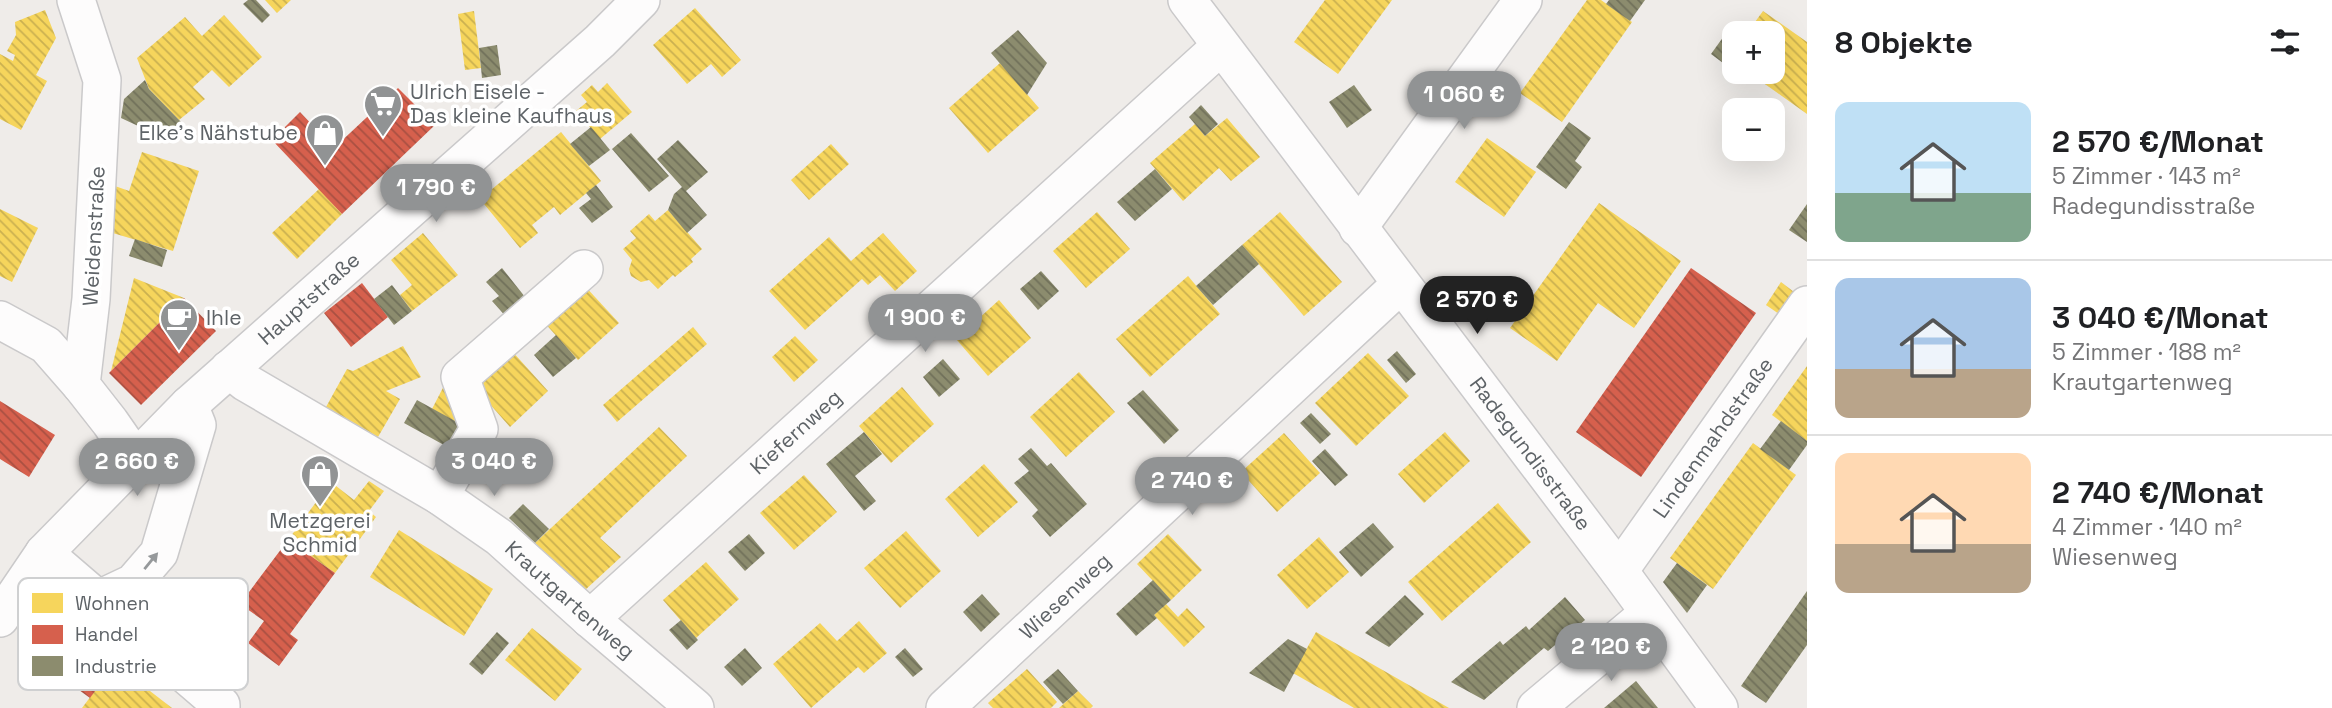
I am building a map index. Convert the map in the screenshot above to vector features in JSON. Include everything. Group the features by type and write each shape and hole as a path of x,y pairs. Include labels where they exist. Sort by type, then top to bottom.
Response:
{"street":[{"name":"Weidenstraße","path":"76,0 103,80 91,299 81,385"},
{"name":"Hauptstraße","path":"27,578 44,553 189,405 600,41 641,0"},
{"name":"Radegundisstraße","path":"1187,0 1619,571 1719,708"},
{"path":"1358,228 1523,0"},
{"name":"Kiefernweg","path":"590,619 1221,46"},
{"path":"440,496 479,429 460,377 584,269"},
{"name":"Wiesenweg","path":"945,708 1401,284"},
{"name":"Lindenmahdstraße","path":"1619,571 1807,305"},
{"path":"0,320 46,345 81,385 135,458"},
{"name":"Krautgartenweg","path":"229,369 245,383 440,496 499,537 695,708"},
{"path":"137,578 159,553 197,425 189,405"},
{"path":"44,553 72,578"},
{"name":"Hauptstraße","path":"0,618 18,591"},
{"path":"1536,708 1648,613"},
{"path":"202,690 221,708"}],"building: Wohnen":[{"path":"265,0 291,0 277,13"},
{"path":"1325,0 1392,0 1338,74 1294,42"},
{"path":"1587,0 1601,0 1632,22 1562,122 1520,93"},
{"path":"695,8 741,60 722,77 711,64 687,84 653,45"},
{"path":"45,10 56,38 36,75 47,81 21,130 0,119 0,54 13,61 15,55 7,51 16,35 15,22"},
{"path":"474,11 481,68 465,70 458,14"},
{"path":"1763,11 1777,21 1756,21"},
{"path":"224,15 262,57 229,87 212,70 193,87 205,99 179,120 149,89 137,58 185,17 202,36"},
{"path":"1785,26 1807,42 1807,114 1765,84 1785,84"},
{"path":"1000,63 1039,108 988,153 949,108"},
{"path":"607,83 632,112 600,139 576,111 587,102 581,95 592,85 598,92"},
{"path":"1227,118 1260,157 1231,181 1219,168 1183,201 1150,163 1195,124 1205,136"},
{"path":"561,132 601,181 560,215 554,207 532,225 538,233 520,248 480,199"},
{"path":"1487,138 1536,172 1504,217 1455,182"},
{"path":"831,144 849,164 809,200 791,180"},
{"path":"142,152 199,171 173,251 106,231 115,186 129,191"},
{"path":"319,189 342,214 297,259 272,233"},
{"path":"1599,203 1681,261 1634,328 1598,303 1557,361 1510,328"},
{"path":"0,209 38,228 12,282 0,276"},
{"path":"668,210 702,249 691,259 693,262 658,289 649,280 641,282 631,276 629,269 632,260 623,249 636,238 630,231 649,214 655,221"},
{"path":"1097,212 1130,249 1086,288 1053,251"},
{"path":"1280,212 1342,282 1304,316 1242,245"},
{"path":"423,233 458,275 412,311 400,295 412,285 391,260"},
{"path":"883,233 917,271 895,291 880,275 868,285 862,279 805,330 769,291 829,237 851,261"},
{"path":"1188,276 1220,314 1150,377 1116,339"},
{"path":"134,278 184,298 111,371"},
{"path":"1781,282 1794,292 1779,314 1766,305"},
{"path":"583,284 619,323 578,360 542,320"},
{"path":"999,300 1031,338 988,376 956,339"},
{"path":"693,327 707,344 617,422 603,405"},
{"path":"795,336 818,360 794,382 772,357"},
{"path":"403,346 421,377 386,391 400,399 378,437 326,407 347,369 353,371"},
{"path":"511,350 548,391 510,427 473,385"},
{"path":"1368,353 1409,396 1356,446 1315,403"},
{"path":"1807,366 1807,441 1772,415"},
{"path":"1079,372 1115,412 1066,457 1030,417"},
{"path":"449,376 466,427 432,409"},
{"path":"902,387 934,424 891,463 859,426"},
{"path":"659,427 687,456 600,538 621,557 584,591 535,543"},
{"path":"1445,432 1470,461 1424,503 1398,474"},
{"path":"1284,433 1320,473 1277,512 1241,472"},
{"path":"1753,443 1796,475 1713,589 1670,558"},
{"path":"984,464 1018,502 978,537 945,499"},
{"path":"804,475 837,512 794,550 760,513"},
{"path":"369,481 384,491 369,511 376,517 335,573 288,540 331,482 354,500"},
{"path":"1498,503 1531,542 1442,621 1408,582"},
{"path":"399,530 493,589 464,636 370,577"},
{"path":"906,531 941,571 900,608 864,568"},
{"path":"1168,534 1202,570 1171,600 1137,564"},
{"path":"1319,537 1349,572 1307,609 1277,575"},
{"path":"706,562 739,599 696,638 663,600"},
{"path":"1166,604 1178,617 1187,608 1205,627 1184,647 1154,615"},
{"path":"859,621 887,653 864,673 858,667 811,708 773,664 820,623 837,641"},
{"path":"532,628 582,669 555,701 505,660"},
{"path":"1316,632 1449,708 1354,708 1293,673"},
{"path":"1027,669 1057,702 1051,708 993,708 988,703"},
{"path":"96,690 149,690 172,708 82,708"},
{"path":"1078,691 1093,706 1091,708 1059,708"}],"building: Handel":[{"path":"398,88 435,125 342,214 272,140 300,112 334,148"},
{"path":"1691,268 1756,313 1641,477 1576,432"},
{"path":"362,283 388,317 351,347 324,313"},
{"path":"184,298 216,331 141,405 109,373"},
{"path":"0,401 55,435 29,477 0,459"},
{"path":"288,540 335,573 290,634 298,640 279,666 248,643 264,621 248,610 248,593"},
{"path":"79,690 96,690 90,698"}],"building: Industrie":[{"path":"248,0 256,0 270,15 262,23 243,4"},
{"path":"1609,0 1645,0 1630,21 1606,4"},
{"path":"1018,30 1047,63 1027,95 991,53"},
{"path":"1722,39 1722,62 1711,54"},
{"path":"497,45 501,75 482,78 479,48"},
{"path":"145,80 149,89 182,123 164,138 121,118 124,99"},
{"path":"1354,85 1372,110 1347,128 1329,102"},
{"path":"1201,105 1218,124 1205,136 1189,117"},
{"path":"1569,122 1591,138 1575,161 1582,167 1566,189 1536,167"},
{"path":"591,127 610,150 589,166 570,144"},
{"path":"631,133 669,176 649,192 612,149"},
{"path":"678,140 708,172 686,191 707,215 687,233 668,210 674,194 682,187 657,159"},
{"path":"1155,169 1172,189 1135,221 1117,202"},
{"path":"596,185 613,207 592,223 579,208 591,199 586,193"},
{"path":"1807,204 1807,242 1789,230"},
{"path":"135,239 167,250 162,267 129,256"},
{"path":"1242,245 1259,264 1213,305 1196,286"},
{"path":"502,268 529,302 509,320 492,301 499,296 486,282"},
{"path":"1041,271 1059,291 1038,310 1020,289"},
{"path":"392,285 412,311 394,325 374,299"},
{"path":"556,335 576,358 553,377 534,355"},
{"path":"1397,351 1416,374 1406,383 1387,360"},
{"path":"943,359 960,379 939,397 923,377"},
{"path":"1143,390 1179,430 1164,444 1127,403"},
{"path":"417,400 466,427 453,450 404,423"},
{"path":"1311,413 1331,434 1320,444 1300,423"},
{"path":"1781,421 1807,441 1807,445 1789,470 1760,449"},
{"path":"864,432 882,454 855,476 876,501 864,511 826,464"},
{"path":"1031,448 1047,466 1051,463 1087,504 1050,537 1032,516 1038,510 1014,483 1029,471 1018,459"},
{"path":"1325,449 1348,475 1335,486 1312,461"},
{"path":"523,504 549,529 535,543 509,518"},
{"path":"1373,523 1394,547 1361,577 1339,552"},
{"path":"749,534 765,553 745,571 728,552"},
{"path":"1677,563 1707,585 1687,613 1663,582"},
{"path":"1153,580 1171,600 1154,615 1157,618 1136,636 1116,614"},
{"path":"1807,591 1807,645 1766,703 1741,686"},
{"path":"982,594 1000,614 981,632 963,612"},
{"path":"1405,595 1424,614 1389,647 1365,633"},
{"path":"1565,597 1585,620 1548,651 1544,648 1484,700 1451,682 1500,641 1503,645 1526,626 1529,630"},
{"path":"681,620 698,640 687,650 669,630"},
{"path":"497,632 509,643 482,675 469,664"},
{"path":"1288,639 1307,649 1284,692 1249,673"},
{"path":"745,648 762,668 742,686 724,667"},
{"path":"905,648 923,669 913,677 895,657"},
{"path":"1058,669 1078,691 1063,704 1043,682"},
{"path":"1636,681 1658,708 1604,708"}],"place":[{"name":"Ulrich Eisele - Das kleine Kaufhaus","path":"383,138"},
{"name":"Elke's Nähstube","path":"325,167"},
{"name":"Ihle","path":"179,352"},
{"name":"Metzgerei Schmid","path":"320,508"}]}
